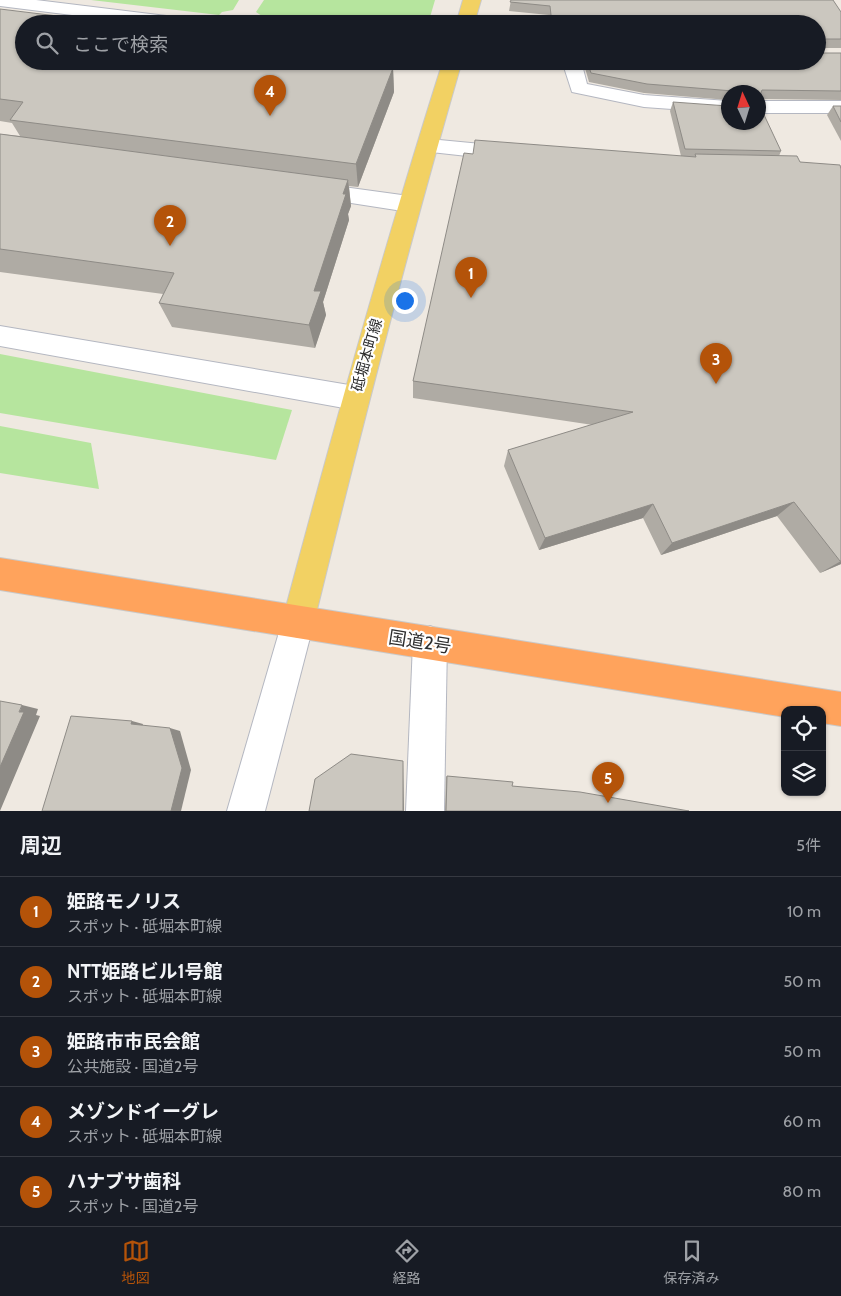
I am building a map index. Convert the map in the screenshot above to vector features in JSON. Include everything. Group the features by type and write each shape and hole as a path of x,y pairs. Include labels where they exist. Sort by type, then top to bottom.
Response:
{"highway":[{"name":"国道2号","path":"0,574 841,709"}],"main road":[{"path":"468,15 472,0"},
{"name":"砥堀本町線","path":"298,622 355,398 409,204 429,146 450,70"}],"street":[{"path":"0,1 116,15"},
{"path":"574,70 579,88 644,102 721,107"},
{"path":"766,107 841,107"},
{"path":"429,146 528,156"},
{"path":"297,189 409,204"},
{"path":"0,336 355,398"},
{"path":"246,811 298,622"},
{"path":"425,811 430,643"}],"green space":[{"path":"91,0 239,0 233,10 222,12 219,15"},
{"path":"264,0 435,0 431,15 260,15 256,12"},
{"path":"0,354 292,410 276,460 0,413"},
{"path":"0,426 91,443 99,489 0,473"}],"building":[{"path":"511,0 833,0 841,12 841,39 826,39 826,15 551,15 550,6 510,2"},
{"path":"0,9 49,15 15,15 15,70 392,70 356,164 10,120 23,102 0,99"},
{"path":"826,53 841,53 841,91 766,90 766,85 721,85 721,90 647,84 591,73 590,70 826,70"},
{"path":"673,102 721,105 721,130 766,130 766,119 781,151 685,149"},
{"path":"833,106 841,106 841,122"},
{"path":"0,134 348,180 343,194 346,194 314,291 321,291 309,325 159,303 174,273 0,249"},
{"path":"475,140 696,157 695,154 797,156 800,162 840,165 841,561 794,502 672,543 653,504 545,538 508,450 633,412 413,381 464,153 473,154"},
{"path":"0,701 22,705 19,712 24,712 0,767"},
{"path":"71,716 132,721 131,724 170,728 182,768 171,811 42,811"},
{"path":"351,754 403,761 403,811 309,811 315,779"},
{"path":"447,776 513,782 512,786 580,792 689,811 446,811"}],"place":[{"name":"メゾンドイーグレ","path":"270,116"},
{"name":"NTT姫路ビル1号館","path":"170,246"},
{"name":"姫路モノリス","path":"471,298"},
{"name":"姫路市市民会館","path":"716,384"},
{"name":"ハナブサ歯科","path":"608,803"}]}
